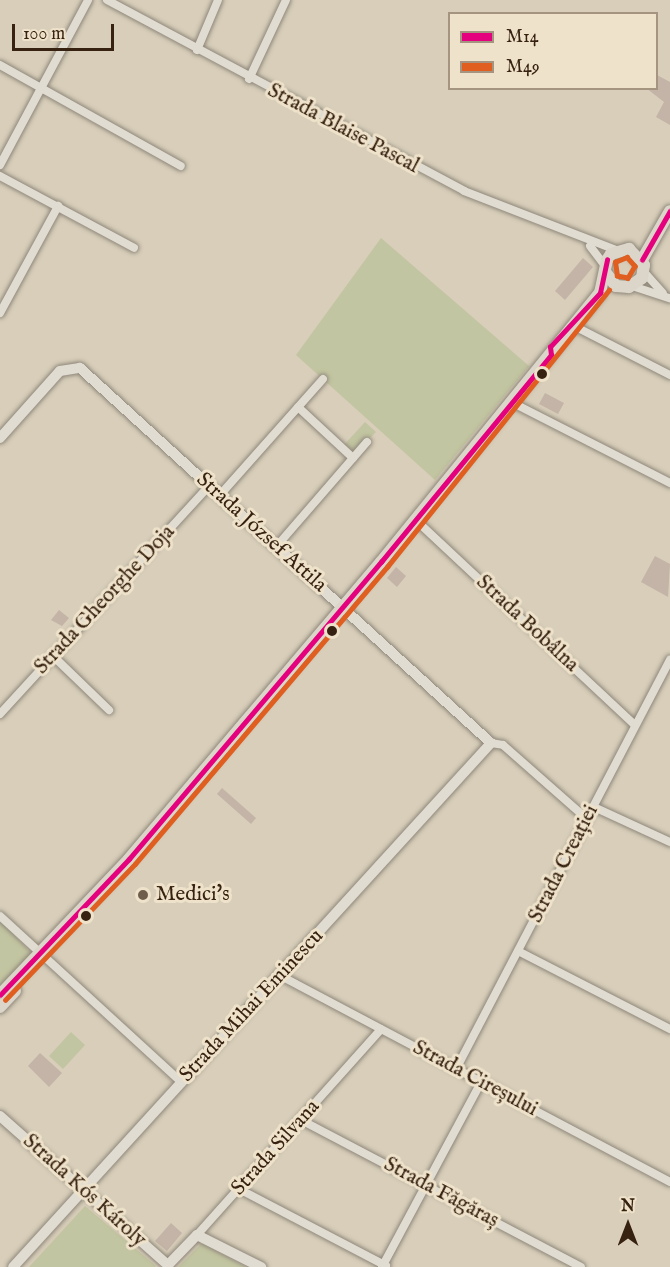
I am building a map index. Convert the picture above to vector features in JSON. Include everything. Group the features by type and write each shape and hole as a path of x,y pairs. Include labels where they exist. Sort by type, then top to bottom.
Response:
{"main road":[{"path":"345,609 420,524 608,295 627,287 643,266 660,224 670,211"},
{"path":"0,995 43,955 134,862 345,609 581,319 601,291 605,269 623,250 660,224"},
{"path":"623,250 643,266"},
{"path":"605,269 627,287"},
{"path":"0,1007 43,955"}],"street":[{"path":"0,165 88,0"},
{"name":"Strada Blaise Pascal","path":"107,0 249,79 464,191 587,243 623,250"},
{"path":"197,50 218,0"},
{"path":"249,79 286,0"},
{"path":"0,65 181,166"},
{"path":"0,176 134,248"},
{"path":"0,312 58,206"},
{"name":"Strada Blaise Pascal","path":"587,243 605,269"},
{"path":"643,266 667,296"},
{"path":"627,287 667,296"},
{"path":"580,329 670,375"},
{"name":"Strada József Attila","path":"0,438 69,365 80,368 491,743 503,745 587,819"},
{"path":"220,495 323,379"},
{"path":"517,405 670,483"},
{"path":"298,407 353,458"},
{"path":"276,547 368,442"},
{"name":"Strada Gheorghe Doja","path":"0,714 210,486"},
{"name":"Strada Bobâlna","path":"420,524 635,725"},
{"path":"53,656 109,710"},
{"name":"Strada Creației","path":"456,1069 670,659"},
{"name":"Strada Mihai Eminescu","path":"13,1267 281,976 491,743"},
{"path":"594,807 670,843"},
{"path":"0,916 182,1083"},
{"path":"518,951 670,1029"},
{"name":"Strada Cireșului","path":"281,976 670,1182"},
{"name":"Strada Silvana","path":"163,1264 197,1235 381,1029"},
{"path":"239,1189 385,1266 481,1082"},
{"name":"Strada Kós Károly","path":"0,1116 81,1192 163,1264"},
{"name":"Strada Făgăraș","path":"301,1119 582,1267"},
{"path":"197,1235 261,1267"}],"green space":[{"path":"381,238 529,366 435,480 296,355"},
{"path":"365,422 376,432 354,454 344,445"},
{"path":"0,920 32,954 0,992"},
{"path":"71,1032 85,1045 63,1069 49,1056"},
{"path":"85,1206 156,1266 29,1267"},
{"path":"203,1244 246,1267 178,1267"}],"building":[{"path":"658,76 670,82 670,125 656,117 664,102 649,90 658,90"},
{"path":"583,258 593,267 565,300 555,291"},
{"path":"545,393 564,403 558,414 539,404"},
{"path":"655,556 670,564 668,597 641,582"},
{"path":"396,567 406,576 397,587 387,578"},
{"path":"59,610 69,618 62,626 51,620"},
{"path":"222,788 256,818 251,824 217,794"},
{"path":"40,1053 62,1073 49,1087 28,1066"},
{"path":"171,1223 182,1233 167,1251 155,1241"}],"transit line":[{"name":"M14","path":"642,260 670,211"},
{"name":"M49","path":"627,257 635,266 628,278 617,276 615,262 627,257"},
{"name":"M14","path":"0,995 129,859 381,562 551,355 550,347 600,293 607,260"},
{"name":"M49","path":"5,1000 135,864 387,567 609,290"}],"place":[{"name":"Medici's","path":"143,895"}]}
